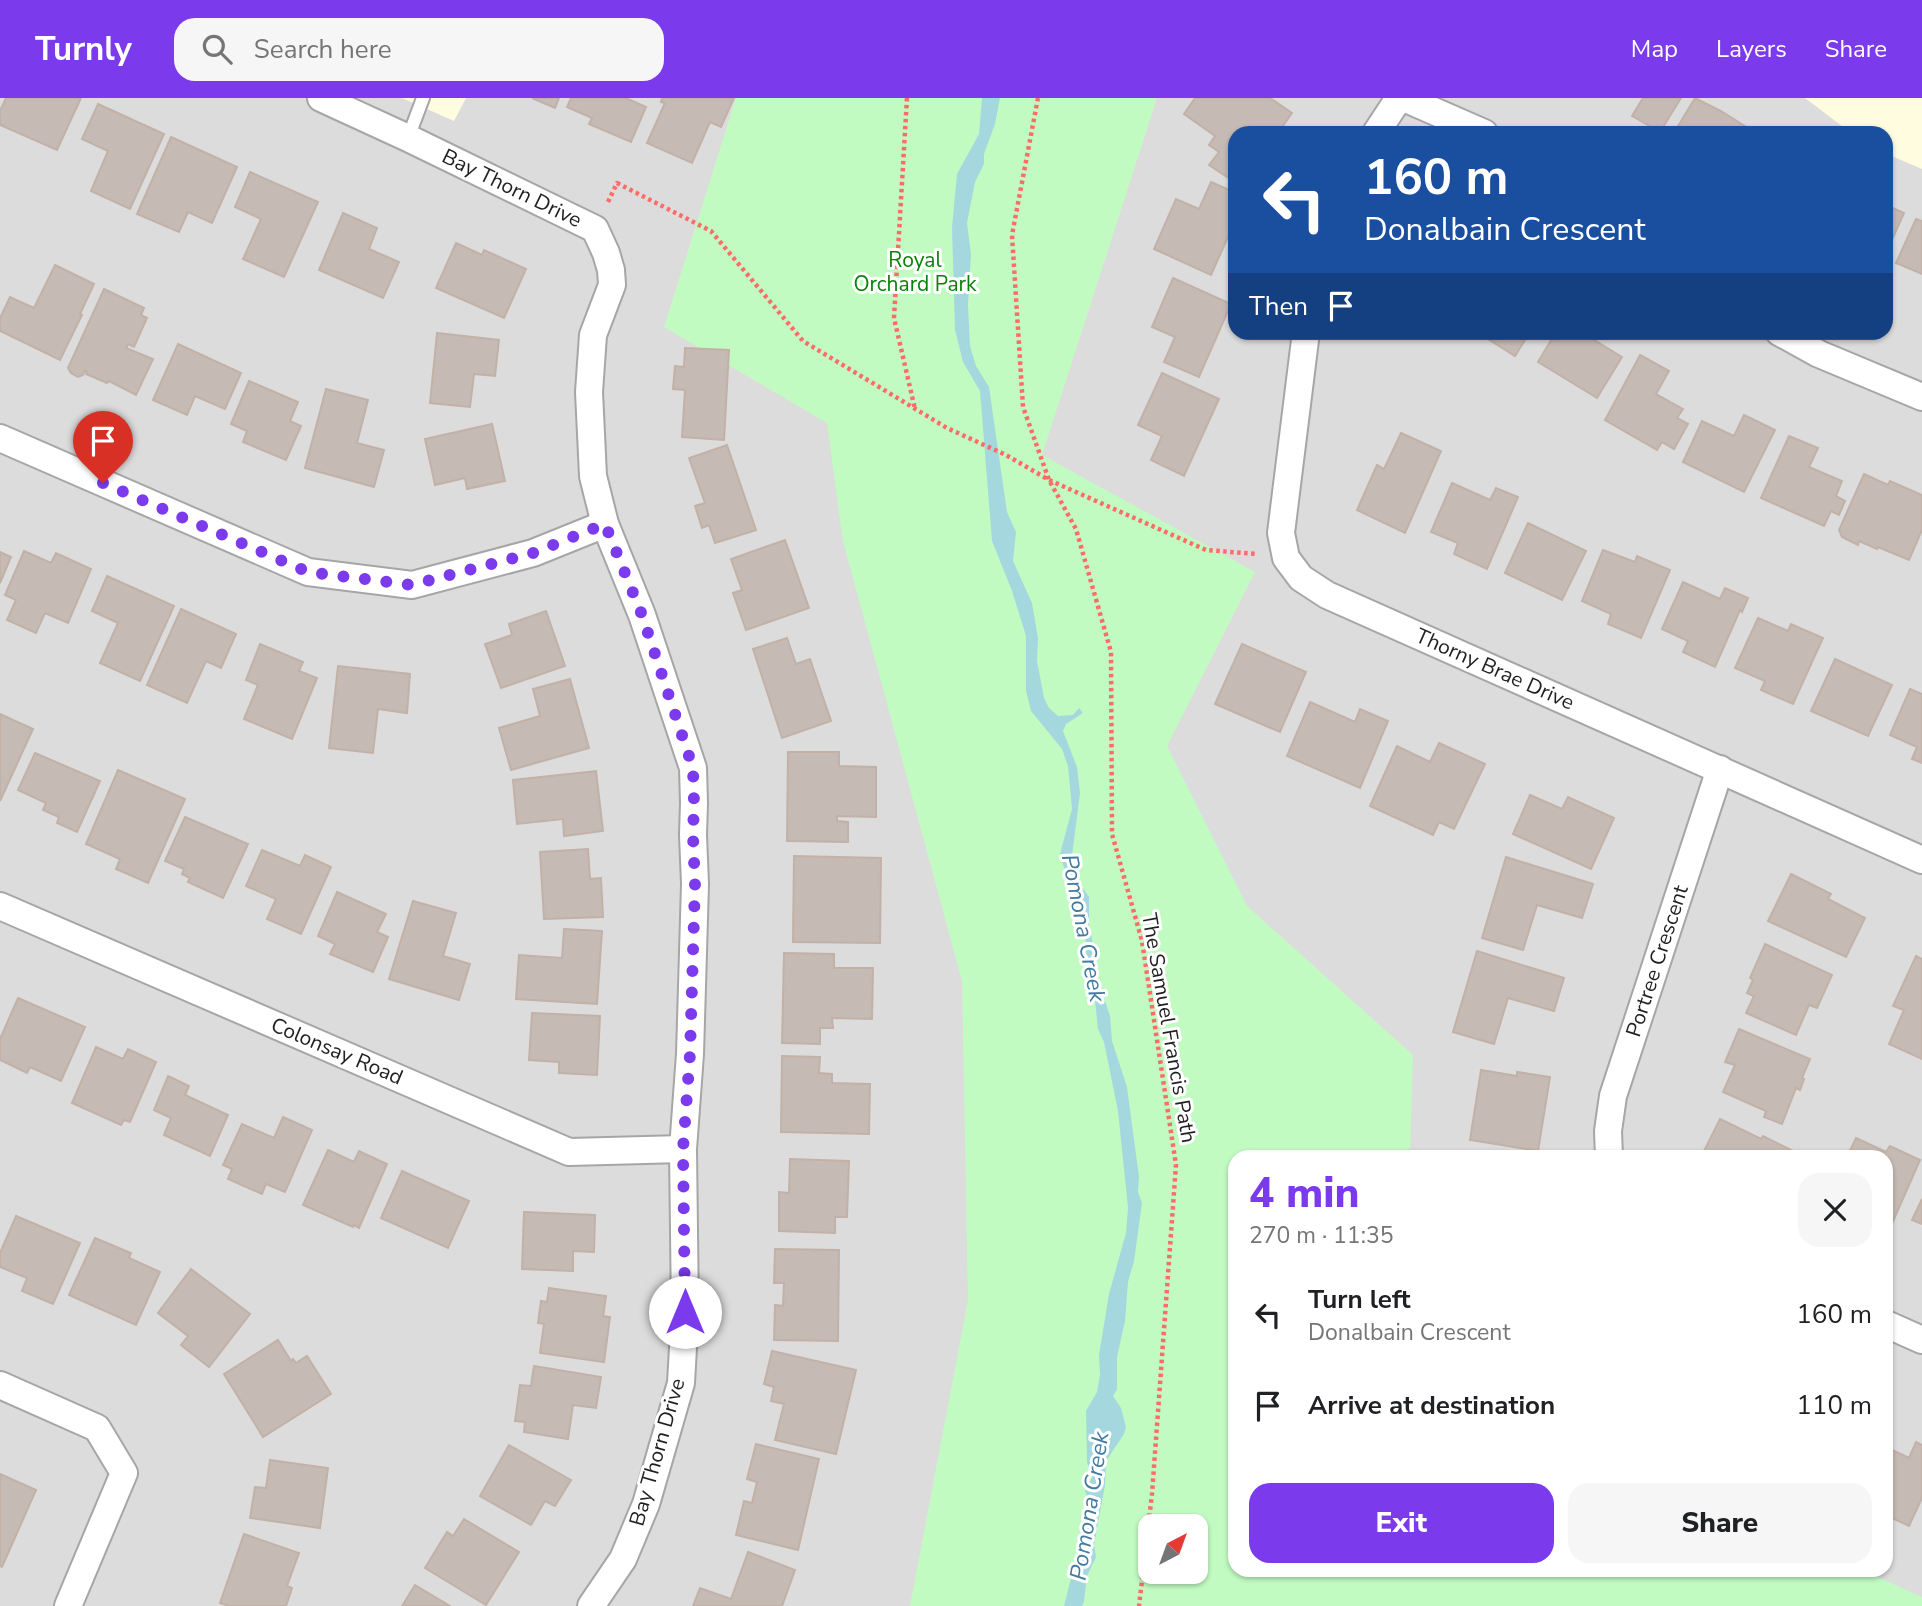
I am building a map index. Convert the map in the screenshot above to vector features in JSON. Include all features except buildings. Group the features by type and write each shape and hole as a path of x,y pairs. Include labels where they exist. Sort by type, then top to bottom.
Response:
{"street":[{"name":"Bay Thorn Drive","path":"321,98 595,229 607,254 612,285 593,335 589,392 593,476 605,524 642,615 693,768 695,884 690,1054 683,1149 685,1312 681,1383 646,1504 624,1559 591,1606"},
{"path":"1381,126 1401,98 1467,126"},
{"name":"Thorny Brae Drive","path":"1305,340 1281,533 1286,558 1301,578 1326,595 1922,860"},
{"path":"1794,340 1819,354 1922,397"},
{"path":"0,438 308,572 412,585 533,553 605,524"},
{"name":"Portree Crescent","path":"1609,1150 1608,1131 1613,1096 1720,769"},
{"name":"Colonsay Road","path":"0,906 569,1152 683,1149"},
{"path":"1893,1327 1922,1340"},
{"path":"0,1385 97,1428 124,1473 68,1606"}],"lane":[{"path":"408,138 423,98"}],"path":[{"path":"907,98 894,318 915,409"},
{"name":"The Samuel Francis Path","path":"1038,98 1012,234 1023,407 1049,480 1076,529 1111,652 1112,834 1142,941 1177,1165 1152,1494 1139,1606"},
{"path":"595,229 617,183 710,231 803,341 947,428 1006,455 1049,480 1206,550 1260,555"}],"shaded area":[{"path":"0,98 1922,98 1922,1606 0,1606"},
{"path":"402,98 466,98 454,121"},
{"path":"1805,98 1922,98 1922,169 1893,157 1893,126 1842,126"}],"green space":[{"name":"Royal Orchard Park","path":"736,98 1157,98 1042,455 1255,572 1167,746 1247,906 1413,1055 1410,1150 1228,1150 1228,1577 1878,1577 1922,1597 1922,1606 910,1606 968,1300 962,981 843,541 827,423 664,327"}],"water":[{"name":"Pomona Creek","path":"982,98 1000,98 995,124 984,154 984,164 975,182 967,223 971,254 968,305 970,346 976,366 989,387 1007,512 1016,532 1013,561 1032,603 1038,638 1037,661 1044,698 1049,708 1058,716 1073,715 1079,708 1083,713 1066,724 1063,731 1077,767 1080,793 1071,864 1075,877 1089,897 1089,924 1095,955 1093,965 1110,1016 1112,1041 1127,1087 1139,1177 1138,1192 1142,1203 1134,1261 1128,1282 1125,1321 1117,1357 1117,1389 1113,1396 1121,1408 1126,1427 1106,1461 1105,1485 1094,1545 1096,1557 1087,1576 1082,1606 1064,1606 1079,1547 1080,1528 1090,1503 1085,1491 1092,1477 1087,1462 1086,1411 1097,1392 1099,1355 1109,1294 1126,1233 1128,1208 1118,1111 1104,1042 1098,1029 1094,991 1087,963 1084,912 1060,854 1072,809 1068,766 1062,749 1031,711 1026,691 1026,636 992,541 980,391 963,362 955,330 952,227 957,174 979,134"}],"route":[{"path":"103,483 308,572 412,585 533,553 605,524 642,615 693,768 695,884 690,1054 683,1149 685,1312"}]}
